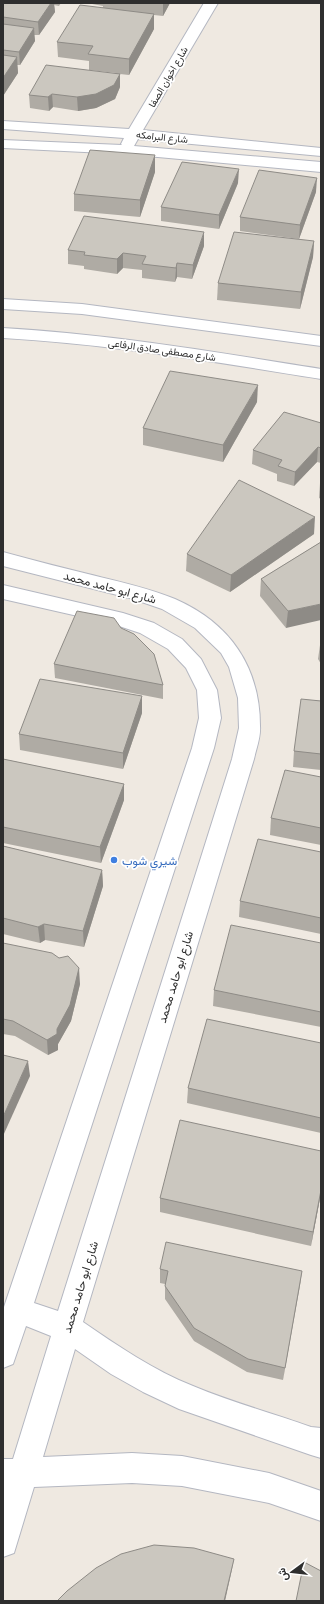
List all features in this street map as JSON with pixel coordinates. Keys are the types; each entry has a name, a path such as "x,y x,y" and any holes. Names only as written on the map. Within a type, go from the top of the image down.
{"street":[{"name":"شارع اخوان الصفا","path":"125,150 211,3"},
{"name":"شارع البرامكه","path":"3,125 135,134 321,152"},
{"name":"شارع البرامكه","path":"3,144 125,150 321,167"},
{"path":"3,304 82,309 321,341"},
{"name":"شارع مصطفى صادق الرفاعى","path":"3,333 92,340 142,346 321,374"},
{"name":"شارع ابو حامد محمد","path":"3,560 138,593 169,604 202,623 228,648 239,667 248,698 250,728 243,759 67,1328 14,1474 3,1542"},
{"path":"3,592 116,618 147,628 175,644 194,664 207,690 210,718 204,748 3,1354"},
{"path":"17,1310 67,1328 121,1364 153,1382 189,1399 311,1441 321,1443"},
{"path":"14,1474 132,1468 182,1471 269,1488 321,1506"}],"building":[{"path":"3,3 51,3 38,22 3,17"},
{"path":"80,5 154,14 129,59 88,54 93,46 57,42"},
{"path":"3,24 34,28 19,52 3,50"},
{"path":"3,55 17,57 3,78"},
{"path":"46,65 120,74 114,85 96,94 77,97 52,94 48,97 29,95"},
{"path":"90,150 155,155 140,200 74,194"},
{"path":"182,162 239,169 219,215 161,207"},
{"path":"259,170 317,178 300,225 240,217"},
{"path":"84,216 204,232 193,265 177,263 176,268 142,264 146,256 123,253 117,259 84,255 85,252 68,250"},
{"path":"234,232 314,241 301,292 218,283"},
{"path":"170,371 258,385 223,445 143,428"},
{"path":"284,412 321,423 321,448 318,447 295,472 278,466 282,460 253,450"},
{"path":"239,480 315,517 231,575 187,554"},
{"path":"321,542 321,604 288,611 261,579"},
{"path":"77,611 114,618 121,628 134,634 154,654 163,685 54,664"},
{"path":"40,679 142,696 123,753 19,734"},
{"path":"301,699 321,701 321,754 294,751"},
{"path":"3,759 124,784 100,847 3,827"},
{"path":"285,770 321,777 321,828 271,818"},
{"path":"258,839 321,852 321,918 240,901"},
{"path":"3,846 102,870 83,931 44,924 38,927 3,918"},
{"path":"231,925 321,943 321,1012 214,990"},
{"path":"3,943 52,953 59,958 68,956 79,968 70,1005 57,1029 57,1034 47,1040 13,1021 3,1019"},
{"path":"207,1019 321,1043 321,1118 188,1088"},
{"path":"3,1055 28,1061 3,1117"},
{"path":"180,1120 321,1151 321,1190 313,1232 160,1198"},
{"path":"166,1242 302,1271 285,1368 248,1359 194,1328 165,1286 168,1271 160,1269"},
{"path":"154,1545 194,1548 234,1559 224,1601 57,1601 96,1568 121,1554"},
{"path":"304,1562 321,1571 321,1601 296,1601"}],"place":[{"name":"شيري شوب","path":"114,860"}]}
